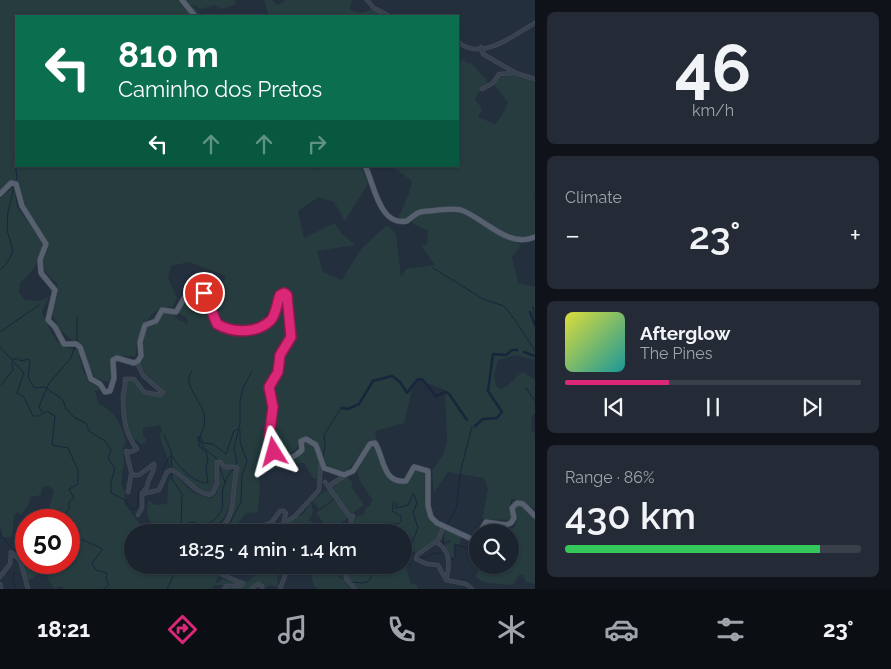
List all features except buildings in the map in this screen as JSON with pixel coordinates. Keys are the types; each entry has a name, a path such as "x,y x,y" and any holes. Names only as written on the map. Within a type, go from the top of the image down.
{"main road":[{"path":"182,0 194,15"},
{"path":"366,167 374,184 377,201 388,215 399,221 407,221 418,211 458,209 498,232 525,240 535,237"},
{"path":"0,194 11,183 16,184 22,206 46,242 46,248 40,260 41,271 55,290 48,318 64,344 76,344 80,347 91,379 99,383 108,392 114,378 113,360 117,358 136,363 140,358 139,345 145,325 156,321 162,310 176,312 192,285 196,284 202,287 217,324 237,331 254,329 270,321 280,295 285,293 291,337 280,355 278,372 270,385 273,407 270,440 276,457 280,459 296,455 301,451 301,441 303,439 313,442 317,447 321,464 328,470 344,475 353,471 370,444 375,443 384,468 402,482 407,480 414,467 428,472 429,513 434,521 444,527 469,536"},
{"path":"508,524 514,519 512,507 516,503 523,504 535,516"},
{"path":"485,524 486,522 499,524"}],"street":[{"path":"367,0 374,8 387,15"},
{"path":"459,43 465,47 481,48 498,45 535,22"},
{"path":"481,48 483,54 516,73 535,79"},
{"path":"482,89 493,84 499,74 516,73"},
{"path":"128,492 132,475 126,451 131,452 137,449 131,442 124,424 126,379 134,379 144,392 160,395 163,393 143,375 136,363"},
{"path":"142,494 159,490 167,472 172,470 196,491 210,495 214,493 216,486 218,462 225,467 232,466 238,470 233,482 234,498 232,509 225,524"},
{"path":"132,475 139,475 154,464 155,467 142,494 142,508 138,515"},
{"path":"285,524 319,490 321,464"},
{"path":"330,486 344,475"},
{"path":"319,477 330,486 351,518 351,524"},
{"path":"265,524 272,522 280,511 284,510 286,512 283,524"},
{"path":"444,527 442,535 436,542 416,558 427,564 438,565 446,580"},
{"path":"436,542 447,552 448,571 446,580"},
{"path":"0,577 10,564 12,552 20,560 28,589"},
{"path":"221,574 243,584 241,586 226,586 224,589"},
{"path":"280,589 286,574"},
{"path":"347,574 346,579 355,589"},
{"path":"446,580 466,584 472,589"},
{"path":"0,584 1,589"},
{"path":"251,589 258,584 262,586 262,589"}],"green space":[{"path":"0,0 235,0 236,4 222,9 215,5 201,9 191,4 201,15 15,15 15,167 309,167 316,169 316,167 361,167 368,184 345,221 334,202 318,197 298,211 304,238 335,223 341,233 355,245 317,251 323,272 342,280 361,249 387,225 396,234 401,277 406,269 435,265 422,247 427,244 428,231 413,224 413,218 421,213 460,212 521,245 512,257 518,283 535,287 535,360 515,355 498,360 494,374 496,386 501,389 523,372 535,379 535,414 532,415 531,430 535,434 535,584 526,582 523,575 519,575 513,585 485,583 476,577 477,574 519,574 519,524 516,524 518,518 511,520 482,519 488,489 484,478 448,472 434,493 432,471 443,455 447,443 445,390 419,380 413,386 404,423 375,431 377,443 371,441 346,472 340,472 331,468 318,447 321,464 319,479 313,478 304,463 290,464 258,474 260,489 258,512 246,513 237,524 225,524 235,498 233,482 237,468 225,467 221,462 216,462 213,493 209,495 195,489 171,468 159,435 162,431 160,425 143,428 143,436 146,439 145,443 140,444 137,439 131,440 124,423 123,393 127,378 134,378 144,391 163,393 136,360 140,358 139,345 145,325 154,322 162,310 169,311 186,324 188,322 186,317 174,312 192,285 196,284 202,287 215,322 219,325 242,331 268,322 279,296 285,293 287,296 291,335 289,343 293,339 289,290 283,289 281,291 268,313 258,322 240,327 225,325 211,304 226,276 189,262 171,266 168,278 177,298 173,307 160,307 145,323 138,340 136,356 113,356 111,378 108,382 95,378 82,349 61,331 51,312 58,293 57,283 48,275 42,264 48,247 46,240 27,209 19,184 13,183 0,192","holes":["271,382 275,406 272,434 274,445 284,455 295,450 300,438 305,436 316,443 318,447 313,442 303,439 301,451 296,456 286,459 276,457 271,435 273,413"]},
{"path":"264,0 272,0 278,5 286,0 352,0 350,9 353,11 362,12 373,9 384,15 269,15"},
{"path":"462,58 467,63 471,63 486,79 488,84 482,87 475,99 482,109 478,117 495,124 502,116 508,102 494,82 499,77 516,75 535,81 535,236 523,239 507,234 463,209 419,209 404,221 398,218 409,194 412,181 390,167 459,167 459,62 461,62"},
{"path":"14,187 17,207 42,241 39,259 33,269 20,283 19,293 25,300 40,301 49,297 42,311 50,330 59,344 66,348 78,350 83,372 92,384 98,385 100,389 95,391 98,403 113,414 122,429 126,442 123,447 124,462 121,484 125,492 124,502 140,524 124,524 124,574 219,574 215,584 223,579 242,585 214,585 212,589 63,589 62,586 54,589 46,574 80,574 80,509 43,509 49,508 54,490 49,486 42,487 41,495 30,497 25,509 15,509 12,537 3,537 0,525 0,198"},
{"path":"372,445 377,449 385,470 396,479 407,482 410,480 414,469 427,473 426,498 429,513 439,523 462,535 459,545 454,545 454,557 452,558 444,545 451,542 451,540 444,541 441,537 423,551 412,553 412,524 352,524 357,516 364,515 365,509 370,506 372,500 359,479 357,470"},
{"path":"220,466 235,471 230,503 221,521 217,524 148,524 151,522 147,516 148,500 156,505 167,504 168,483 173,473 192,492 210,499 216,495"},
{"path":"347,476 353,484 351,486 364,505 350,515 331,487"},
{"path":"328,489 335,498 319,509 312,500"},
{"path":"336,499 349,517 340,524 325,524 316,513"},
{"path":"310,500 313,512 309,520 316,524 285,523"},
{"path":"24,574 39,574 26,582"},
{"path":"226,574 248,582 257,574 278,574 279,588 270,585 262,589 262,582 248,589 227,589 244,587 246,584 226,577"},
{"path":"311,574 408,574 410,583 417,585 418,589 355,589 345,580 345,583 351,589 318,589 314,586"}],"waterway":[{"path":"14,156 15,163"},
{"path":"16,167 16,181"},
{"path":"0,270 7,263 13,251 7,230 8,212 14,187"},
{"path":"433,268 483,299 504,306 535,351"},
{"path":"0,332 39,305"},
{"path":"533,307 534,315"},
{"path":"530,312 535,325"},
{"path":"77,317 77,341"},
{"path":"42,412 39,407 49,383 71,358 75,346"},
{"path":"0,347 24,373 17,393 24,397 33,416 39,416 47,411 55,416 52,445 68,448 78,470 78,484 69,489 74,498 69,502 69,509"},
{"path":"475,426 483,419 497,418 502,412 488,391 493,354 506,355 512,350 517,350"},
{"path":"524,352 535,356"},
{"path":"13,360 17,358 21,361 29,359 28,377 34,388 45,387 63,400 66,409 75,418 86,423 89,431 105,441 111,450 108,458 115,469 111,482 111,493 125,500 131,509 137,508 138,503"},
{"path":"1,385 13,370 12,363"},
{"path":"192,371 189,376 190,387 202,410 204,419 199,439 203,447 216,458 225,482"},
{"path":"208,524 222,510 225,482 237,462 234,449 240,423 240,402 243,388 252,371"},
{"path":"342,408 348,409 359,404 373,381 392,376 400,382 407,393 417,380 422,379 436,396 446,392 467,420"},
{"path":"526,388 535,401"},
{"path":"325,445 324,435 341,408"},
{"path":"447,525 456,509 461,469 472,427"},
{"path":"200,437 203,443 213,444 226,454 234,431 238,429"},
{"path":"229,524 241,502 242,475 247,461 240,442 240,430"},
{"path":"164,435 171,451 172,479 182,494 181,524"},
{"path":"172,456 192,478 208,483 206,466 208,459 206,452 199,446 198,437"},
{"path":"323,458 325,446"},
{"path":"162,470 170,456"},
{"path":"138,502 138,492 142,488"},
{"path":"397,503 396,508 408,505 413,494"},
{"path":"414,495 417,503 413,512 418,528 410,547 414,555"},
{"path":"510,510 512,500 517,501"},
{"path":"297,516 303,513 311,501"},
{"path":"394,502 392,511 401,516 401,521 398,524"},
{"path":"529,507 535,510"},
{"path":"186,524 192,522 198,524"},
{"path":"384,524 398,524"},
{"path":"444,531 443,544 447,551"},
{"path":"0,534 12,549"},
{"path":"80,539 103,549 92,563 96,570 107,573 106,579 109,585 104,589"},
{"path":"449,556 453,560 455,557 455,544 469,549"},
{"path":"418,558 437,553 445,554"},
{"path":"14,572 15,589"},
{"path":"167,589 174,574"},
{"path":"339,574 346,581"},
{"path":"351,582 363,583 369,581 372,574"}],"route":[{"path":"204,293 215,322 220,326 237,331 254,329 271,320 280,295 285,293 287,295 291,337 281,352 278,361 278,374 269,387 273,407 269,437 274,452"}]}
